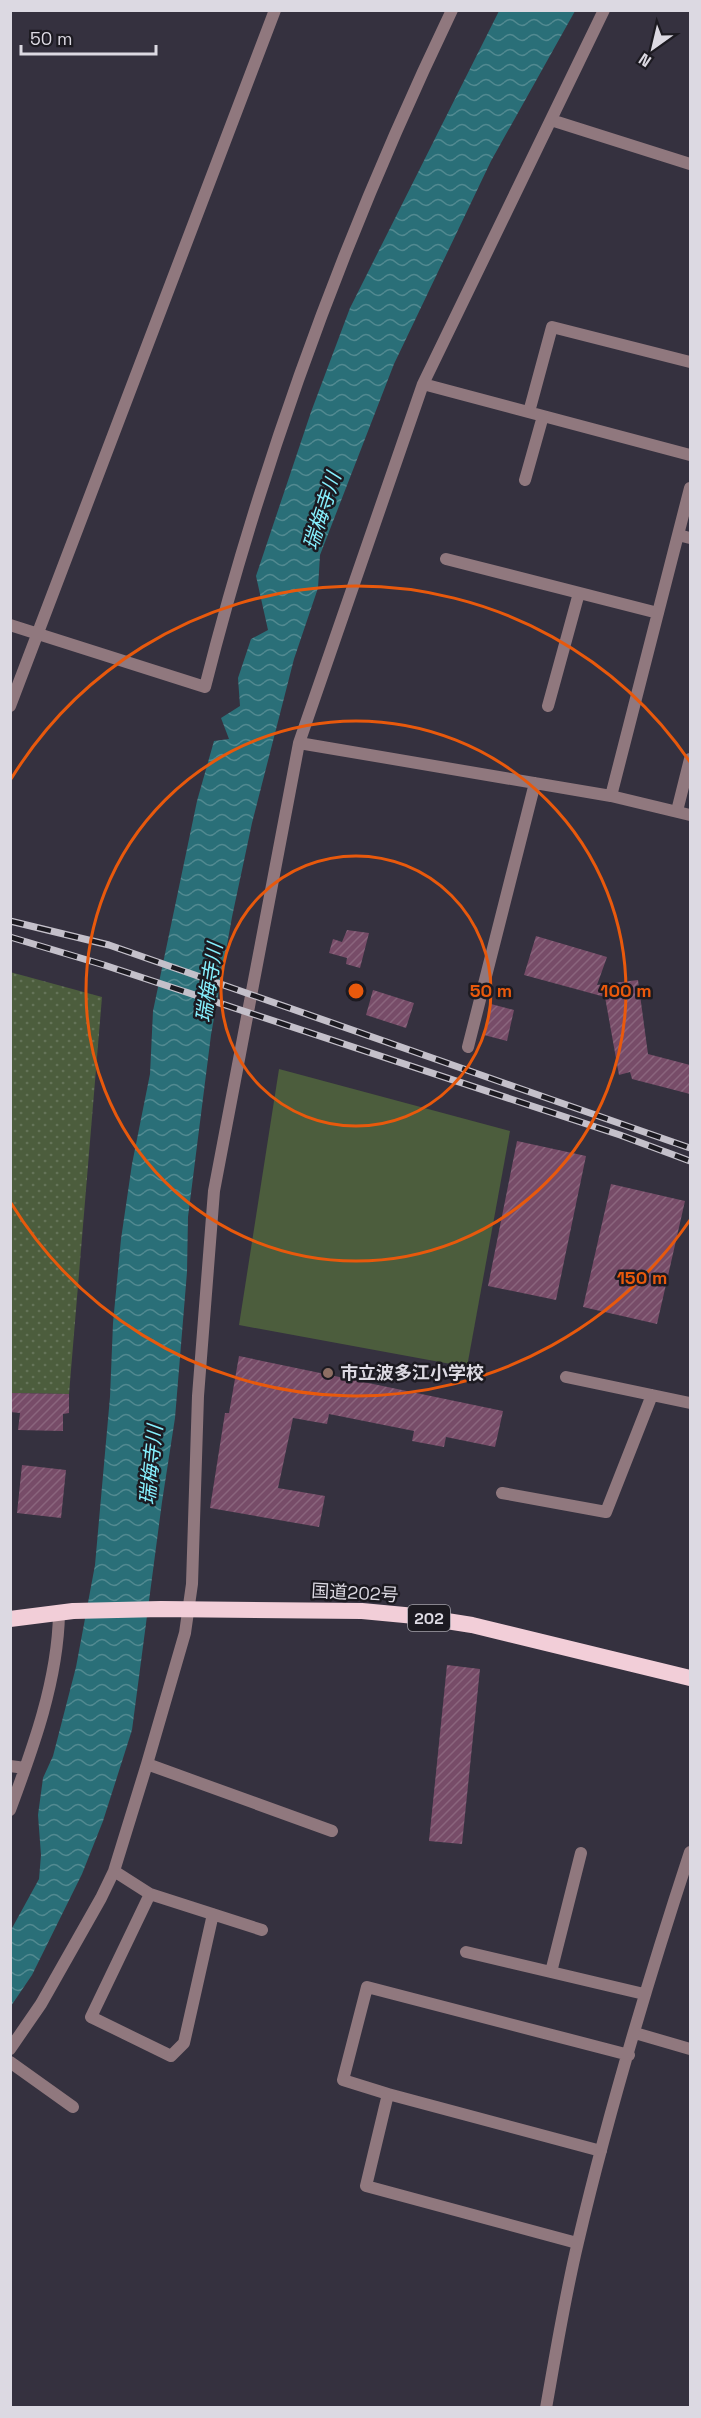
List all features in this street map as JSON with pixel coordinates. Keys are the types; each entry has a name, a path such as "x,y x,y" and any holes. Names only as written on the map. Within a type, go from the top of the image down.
{"highway":[{"name":"国道202号","path":"10,1619 66,1612 161,1609 362,1611 471,1625 690,1678"}],"street":[{"path":"10,706 275,10"},
{"path":"10,625 39,632 205,687 230,588 278,436 338,272 418,81 452,10"},
{"path":"10,2049 41,2004 114,1871 185,1633 192,1584 198,1396 214,1191 299,743 423,384 604,10"},
{"path":"551,120 690,164"},
{"path":"529,412 552,327 690,362"},
{"path":"423,384 690,455"},
{"path":"525,480 543,416"},
{"path":"611,796 658,613 684,536 690,488"},
{"path":"446,559 658,613"},
{"path":"548,706 579,593"},
{"path":"299,743 611,796 690,814"},
{"path":"677,811 690,759"},
{"path":"468,1047 535,783"},
{"path":"566,1377 690,1403"},
{"path":"502,1493 606,1512 652,1395"},
{"path":"10,1810 42,1719 59,1634 66,1612"},
{"path":"147,1764 332,1831"},
{"path":"10,1766 25,1768"},
{"path":"546,2408 578,2243 601,2151 635,2034 644,1994 690,1852"},
{"path":"551,1972 580,1853"},
{"path":"114,1871 150,1893 262,1930"},
{"path":"150,1893 91,2018 171,2056 184,2043 213,1914"},
{"path":"466,1952 644,1994"},
{"path":"601,2151 343,2080 367,1987 629,2055"},
{"path":"635,2034 690,2049"},
{"path":"10,2062 73,2107"},
{"path":"388,2094 366,2186 578,2243"}],"green space":[{"path":"10,972 102,997 69,1394 11,1393"},
{"path":"279,1069 510,1131 467,1367 239,1325"}],"water":[{"name":"瑞梅寺川","path":"499,11 575,11 491,161 394,364 320,555 318,588 294,659 252,823 211,1035 188,1217 187,1272 175,1418 132,1730 103,1821 82,1874 32,1975 11,2006 11,1930 39,1879 41,1855 38,1815 43,1778 53,1756 76,1667 95,1565 121,1239 132,1164 150,1074 153,1011 197,801 214,741 229,739 221,718 240,706 238,678 251,639 268,630 256,576 311,412 350,308"}],"building":[{"path":"347,930 369,933 360,968 346,964 347,958 329,953 333,939 342,942"},
{"path":"536,936 607,957 597,985 638,980 648,1054 690,1065 690,1094 632,1079 630,1072 619,1075 605,997 524,975"},
{"path":"373,990 414,1003 406,1028 366,1015"},
{"path":"491,1004 514,1010 507,1041 484,1035"},
{"path":"517,1141 586,1156 556,1300 488,1286"},
{"path":"611,1184 685,1201 657,1324 583,1307"},
{"path":"239,1356 503,1411 495,1447 446,1437 444,1447 412,1441 414,1431 329,1414 327,1424 293,1418 278,1488 325,1496 319,1527 210,1508 225,1413 229,1413"},
{"path":"10,1393 69,1394 69,1413 63,1414 63,1431 18,1430 20,1413 10,1412"},
{"path":"22,1465 66,1470 61,1518 17,1513"},
{"path":"447,1665 480,1669 462,1844 429,1841"}],"railway":[{"path":"10,921 109,945 690,1148"},
{"path":"10,937 104,965 620,1135 690,1161"}],"place":[{"name":"市立波多江小学校","path":"328,1373"}]}
